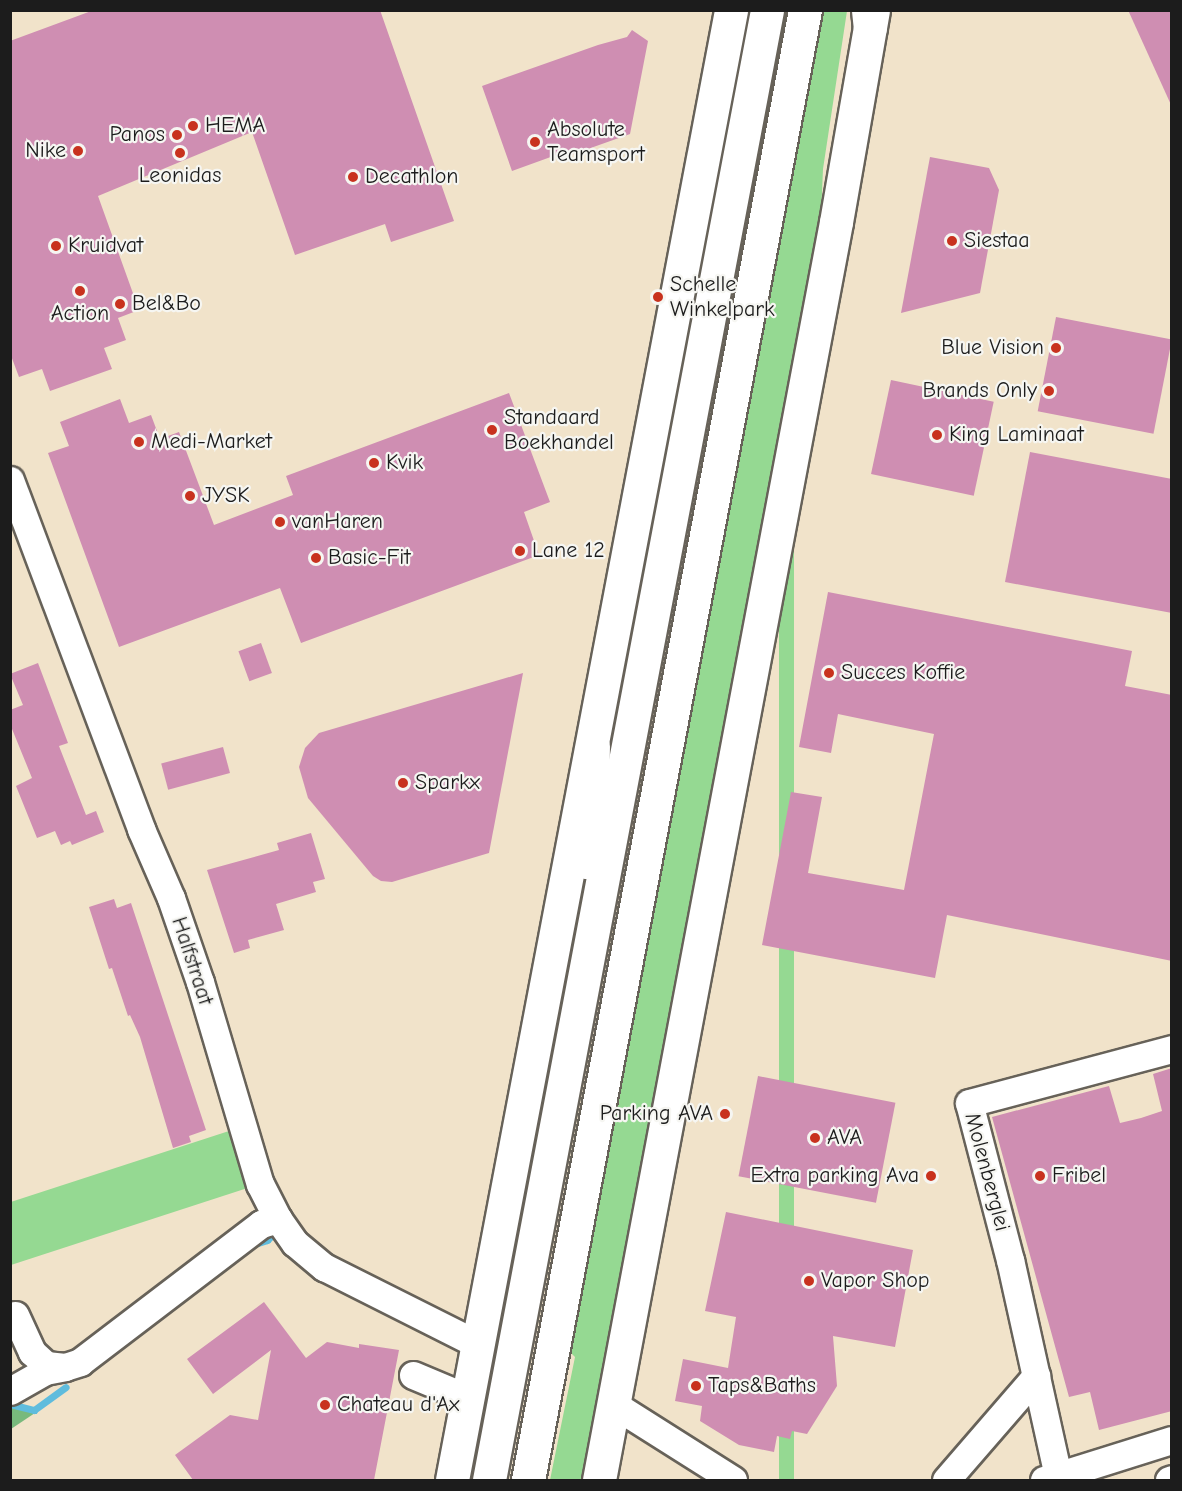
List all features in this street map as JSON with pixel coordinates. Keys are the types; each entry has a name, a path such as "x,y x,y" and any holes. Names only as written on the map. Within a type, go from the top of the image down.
{"main road":[{"path":"452,1480 731,10"},
{"path":"489,1480 767,10"},
{"path":"528,1480 805,10"},
{"path":"599,1480 834,234 870,16"},
{"path":"589,951 583,888 592,801 592,746"}],"street":[{"name":"Halfstraat","path":"10,480 141,830 171,898 200,982 260,1184 279,1219 295,1242 324,1267 479,1345"},
{"name":"Molenberglei","path":"1170,1446 1051,1478 1036,1376 1011,1260 969,1102 1172,1049"},
{"path":"10,1391 45,1371 80,1362 261,1224 279,1219"},
{"path":"15,1315 32,1352 46,1365 65,1367"},
{"path":"413,1375 468,1398"},
{"path":"946,1480 1036,1376"},
{"path":"613,1404 733,1480"}],"green space":[{"path":"748,11 755,11 615,752 606,750"},
{"path":"779,11 794,11 794,1480 779,1480"},
{"path":"823,11 847,11 823,169 819,263 586,1480 550,1480 575,1357 567,1349"},
{"path":"229,1131 248,1188 10,1265 10,1202"},
{"path":"11,1407 35,1413 11,1429"}],"building":[{"path":"94,10 380,10 454,221 391,242 385,224 295,255 252,132 98,196 139,310 118,318 126,340 104,348 112,369 50,391 42,369 19,377 10,353 10,41"},
{"path":"1128,10 1172,10 1172,107"},
{"path":"632,30 648,41 630,134 571,155 570,150 512,171 482,86 627,37"},
{"name":"Siestaa","path":"930,157 989,168 999,190 980,293 901,313"},
{"path":"1056,317 1172,340 1154,434 1038,411"},
{"path":"891,380 994,402 974,496 871,474"},
{"path":"509,393 550,502 524,512 539,555 301,643 280,588 119,647 48,453 69,446 60,422 120,399 129,423 151,415 160,439 179,432 214,525 293,495 286,476"},
{"path":"1030,452 1172,479 1172,613 1005,582"},
{"path":"828,592 1132,651 1125,686 1172,695 1172,961 947,915 935,978 762,945 791,792 822,797 808,873 904,890 934,734 838,714 831,753 799,747"},
{"path":"261,643 272,673 249,681 238,651"},
{"path":"38,663 68,743 59,746 86,815 96,811 104,832 72,845 70,841 61,845 55,831 37,838 16,786 32,778 10,724 10,710 23,705 10,674"},
{"name":"Sparkx","path":"523,673 489,853 392,882 381,881 373,876 308,798 299,767 305,748 319,733"},
{"path":"223,747 230,773 168,790 161,764"},
{"path":"311,833 325,879 313,882 316,892 276,904 284,930 248,940 250,948 234,953 207,870 279,850 277,843"},
{"path":"114,899 117,908 131,903 206,1130 189,1136 191,1142 173,1148 140,1037 130,1015 128,1016 112,968 109,969 89,907"},
{"path":"1172,1068 1172,1411 1099,1430 1090,1392 1069,1397 992,1117 1109,1086 1120,1123 1141,1118 1162,1111 1153,1074"},
{"path":"758,1076 895,1103 876,1203 739,1176"},
{"path":"726,1212 913,1250 895,1347 833,1336 837,1386 807,1434 792,1431 790,1439 777,1436 774,1452 739,1445 700,1421 702,1406 675,1401 683,1359 728,1368 736,1317 705,1311"},
{"path":"264,1302 306,1358 327,1342 359,1348 359,1344 399,1350 374,1480 193,1480 175,1455 230,1415 258,1420 271,1350 213,1394 187,1359"}],"waterway":[{"path":"255,1244 267,1240 276,1232"},
{"path":"10,1404 34,1410 66,1387"}],"place":[{"name":"HEMA","path":"193,126"},
{"name":"Panos","path":"177,135"},
{"name":"Absolute Teamsport","path":"535,142"},
{"name":"Nike","path":"78,151"},
{"name":"Leonidas","path":"180,153"},
{"name":"Decathlon","path":"353,177"},
{"name":"Siestaa","path":"952,241"},
{"name":"Kruidvat","path":"56,246"},
{"name":"Action","path":"80,291"},
{"name":"Schelle Winkelpark","path":"658,297"},
{"name":"Bel&Bo","path":"120,304"},
{"name":"Blue Vision","path":"1056,348"},
{"name":"Brands Only","path":"1049,391"},
{"name":"Standaard Boekhandel","path":"492,430"},
{"name":"King Laminaat","path":"937,435"},
{"name":"Medi-Market","path":"139,442"},
{"name":"Kvik","path":"374,463"},
{"name":"JYSK","path":"190,496"},
{"name":"vanHaren","path":"280,522"},
{"name":"Lane 12","path":"520,551"},
{"name":"Basic-Fit","path":"316,558"},
{"name":"Succes Koffie","path":"829,673"},
{"name":"Sparkx","path":"403,783"},
{"name":"Parking AVA","path":"725,1114"},
{"name":"AVA","path":"815,1138"},
{"name":"Extra parking Ava","path":"931,1176"},
{"name":"Fribel","path":"1040,1176"},
{"name":"Vapor Shop","path":"809,1281"},
{"name":"Taps&Baths","path":"696,1386"},
{"name":"Chateau d'Ax","path":"325,1405"}]}
